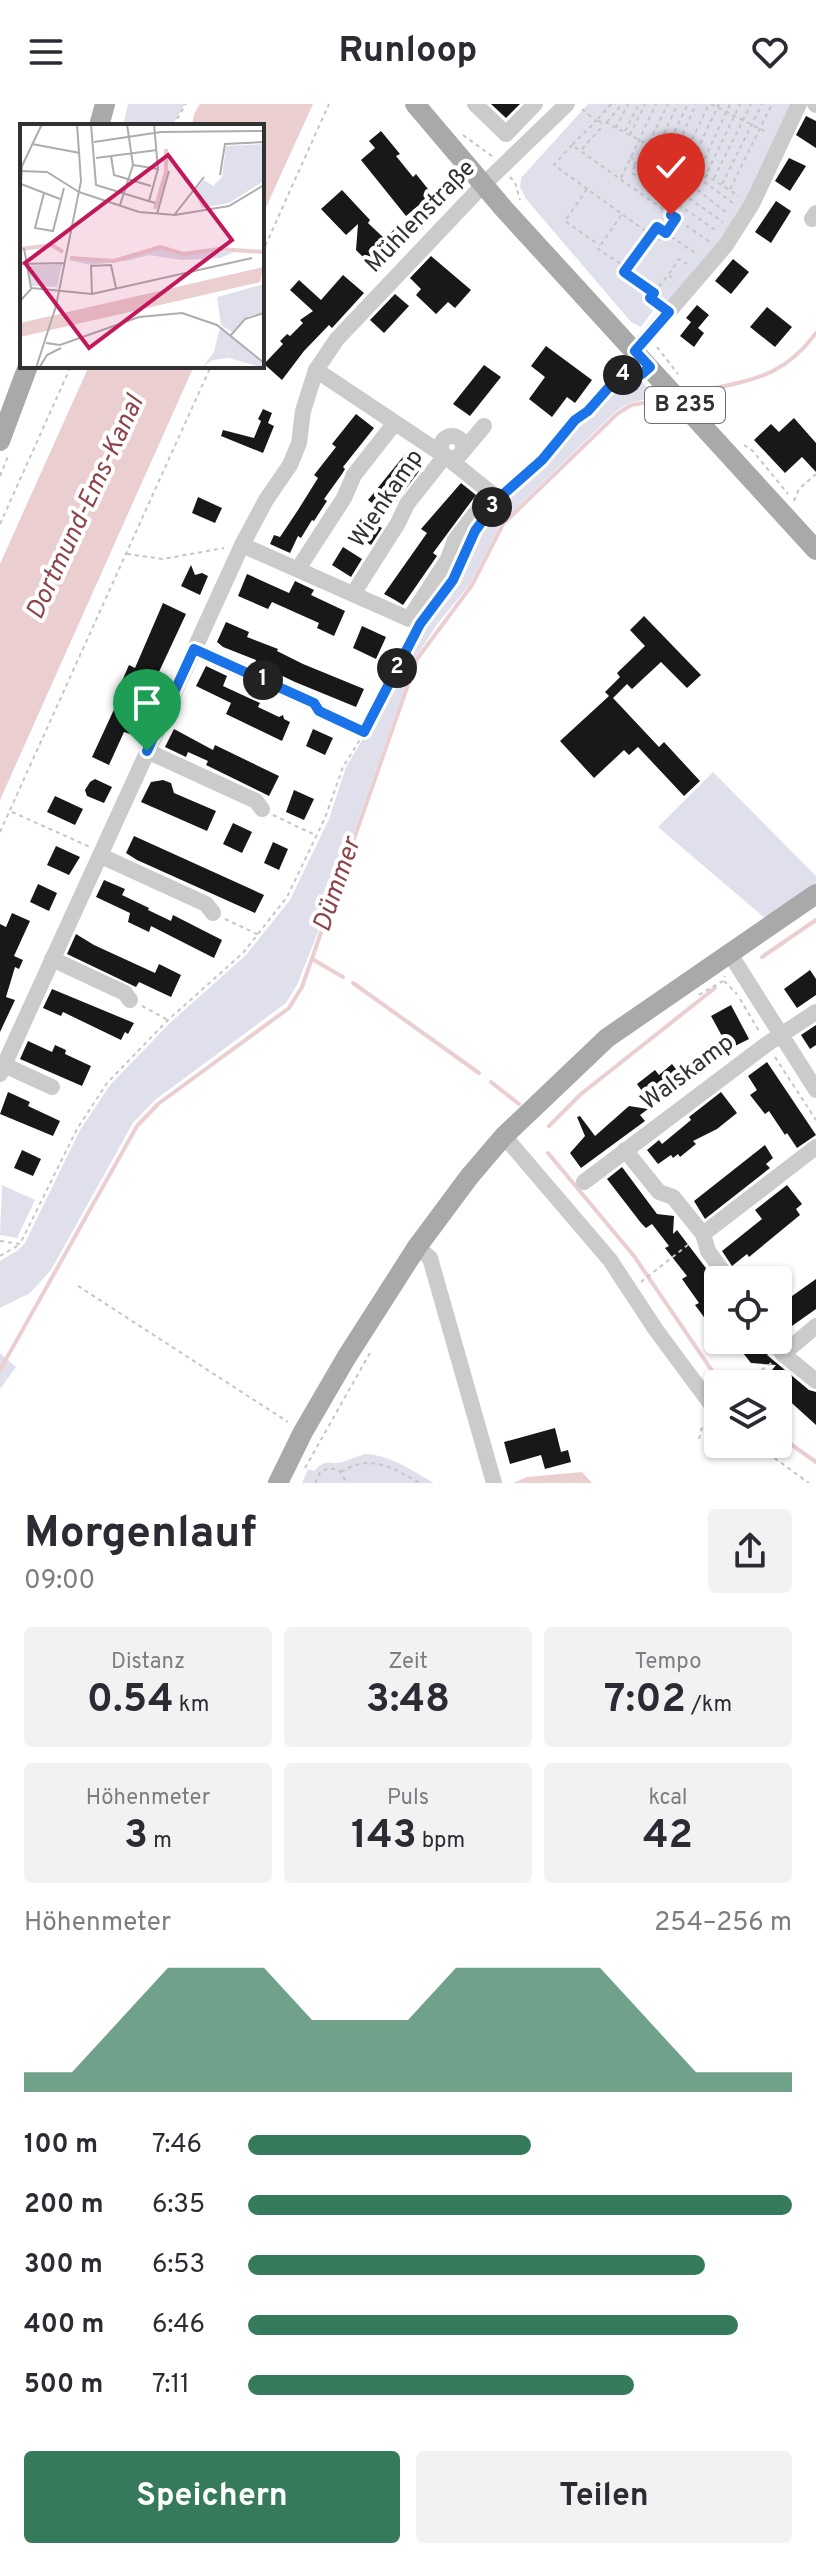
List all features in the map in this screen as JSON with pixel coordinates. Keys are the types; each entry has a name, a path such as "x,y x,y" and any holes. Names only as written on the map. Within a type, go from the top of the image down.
{"main road":[{"path":"100,124 105,104"},
{"name":"B 235","path":"415,104 483,185 635,351 657,360 816,550"},
{"path":"0,441 27,368"},
{"path":"278,1483 303,1432 417,1247 504,1136 607,1038 816,894"}],"street":[{"path":"475,104 506,134 536,104 553,119"},
{"name":"Mühlenstraße","path":"242,545 266,500 290,465 299,443 303,411 316,370 337,339 483,185 567,104"},
{"path":"635,351 726,245 752,204 799,104"},
{"path":"316,370 445,456"},
{"name":"Wienkamp","path":"298,569 344,498 354,475 394,424"},
{"name":"Wienkamp","path":"445,456 457,457 484,426"},
{"name":"Wienkamp","path":"242,545 409,619 448,559 455,540 491,493 445,456"},
{"name":"Wienkamp","path":"353,594 407,504 445,456"},
{"path":"52,1087 2,1069 242,545"},
{"path":"194,649 314,703 319,711"},
{"path":"147,751 256,801 262,809"},
{"path":"101,854 206,904 213,913"},
{"path":"730,954 816,1090"},
{"path":"52,959 125,993 130,1000"},
{"name":"Walskamp","path":"584,1182 767,1044 816,1012"},
{"path":"504,1136 610,1260 704,1395"},
{"path":"703,1234 816,1147"},
{"path":"625,1150 659,1192 673,1197 703,1234 708,1251 719,1266"},
{"path":"417,1247 430,1258 494,1483"},
{"path":"792,1346 816,1326"},
{"path":"783,1354 816,1381"}],"path":[{"path":"174,124 186,104"},
{"path":"264,249 329,104"},
{"path":"576,104 601,128 581,151"},
{"path":"611,104 598,122 554,165 660,241 676,218"},
{"path":"607,123 622,104"},
{"path":"616,128 628,104"},
{"path":"625,132 639,104"},
{"path":"630,135 645,104"},
{"path":"620,179 656,104"},
{"path":"648,144 668,104"},
{"path":"656,149 678,104"},
{"path":"664,153 693,104"},
{"path":"673,157 693,104"},
{"path":"681,162 710,104 769,134"},
{"path":"671,215 699,171 730,104"},
{"path":"740,104 703,181 734,204 744,185"},
{"path":"714,179 751,104"},
{"path":"722,185 762,104"},
{"path":"729,191 772,104"},
{"path":"690,166 719,106"},
{"path":"598,122 607,123 714,179 738,198"},
{"path":"459,133 489,152 502,168"},
{"path":"572,145 711,243 706,250"},
{"path":"672,170 643,151 632,173 718,232 728,214 691,185"},
{"path":"630,157 723,222"},
{"path":"639,157 669,176"},
{"path":"651,172 658,161"},
{"path":"634,167 681,200"},
{"path":"587,189 565,221 600,245"},
{"path":"622,214 598,249 627,268"},
{"path":"654,293 624,272 657,227 702,257"},
{"path":"669,312 650,298 679,259 692,268"},
{"path":"668,275 678,282"},
{"path":"506,491 542,460 575,420 588,411 618,377 642,374 657,360"},
{"path":"0,524 70,368"},
{"path":"0,832 210,368"},
{"path":"794,502 799,489 816,474"},
{"path":"126,554 163,559 242,545"},
{"path":"0,1256 20,1244 77,1129 107,1083 168,1020 243,953 287,897 317,836 343,767 420,624"},
{"path":"319,711 364,732"},
{"path":"262,809 317,836"},
{"path":"9,811 101,854"},
{"path":"213,913 259,935"},
{"path":"130,1000 168,1020"},
{"path":"639,1283 703,1234"},
{"path":"0,1241 20,1244"},
{"path":"78,1286 303,1432"},
{"path":"761,1370 783,1354"},
{"path":"699,1439 704,1425"},
{"path":"774,1458 809,1483"},
{"path":"341,1472 355,1464 374,1461 420,1483"},
{"path":"315,1483 324,1469 334,1468 341,1472 347,1483"}],"shaded area":[{"path":"128,104 185,104 173,124 123,124"},
{"path":"588,104 792,104 750,196 718,246 661,312 655,308 641,327 631,322 526,199 520,187 521,178"},
{"path":"618,380 640,380 657,397 629,403 615,412 501,523 470,584 435,627 415,659 324,917 297,985 286,1003 155,1100 133,1123 51,1270 30,1293 0,1308 0,1261 25,1243 80,1130 110,1085 171,1022 246,955 290,900 329,819 346,767 422,625 455,582 477,531 501,499 544,460"},
{"path":"713,772 816,876 816,884 765,918 658,827"},
{"path":"2,1185 35,1200 17,1238 0,1235"},
{"path":"0,1353 16,1367 0,1389"},
{"path":"365,1454 392,1460 434,1483 302,1483 308,1469 314,1471 326,1463 340,1463"}],"water":[{"path":"200,104 313,104 264,212 264,124 192,124"},
{"name":"Dortmund-Ems-Kanal","path":"88,368 193,368 0,800 0,564"},
{"path":"582,1472 592,1483 513,1483 527,1477"}],"building":[{"path":"491,104 520,104 506,118"},
{"path":"806,116 816,121 816,148 796,135"},
{"path":"381,131 400,154 396,156 413,177 416,174 432,194 406,216 361,160 375,148 369,141"},
{"path":"789,158 806,166 790,191 775,181"},
{"path":"342,190 385,239 398,225 410,236 377,271 356,250 358,224 346,235 321,209"},
{"path":"776,201 791,211 771,243 755,232"},
{"path":"431,256 471,290 455,308 448,302 436,314 416,295 421,289 410,278"},
{"path":"733,259 749,272 731,294 715,281"},
{"path":"343,275 364,293 332,328 329,325 304,351 282,380 264,364 283,344 280,341 287,334 290,336 303,323 300,320 313,311 290,290 299,280 321,300"},
{"path":"395,294 409,306 384,333 370,320"},
{"path":"697,305 709,315 698,328 704,333 694,347 680,336 691,322 686,318"},
{"path":"767,307 792,327 775,347 750,327"},
{"path":"546,346 592,380 575,403 567,397 552,417 529,399 545,377 531,366"},
{"path":"484,365 501,377 470,416 453,404"},
{"path":"263,409 272,413 268,423 274,426 263,453 221,436 223,430 254,438"},
{"path":"356,414 374,428 343,467 345,469 324,499 327,501 314,521 301,538 298,536 290,553 270,544 274,535 280,537 298,510 318,478 314,475 336,447 332,444"},
{"path":"794,418 816,443 816,472 802,457 785,473 754,440 771,424 779,432"},
{"path":"406,453 423,466 387,514 368,500"},
{"path":"461,483 476,495 433,553 437,556 403,605 384,594 427,533 421,529"},
{"path":"198,497 222,508 215,523 192,513"},
{"path":"362,517 382,528 371,545 352,532"},
{"path":"343,547 362,559 351,577 332,565"},
{"path":"191,565 195,575 202,573 208,576 200,595 181,586"},
{"path":"247,574 289,593 295,581 314,590 311,595 345,611 334,636 317,628 319,623 272,602 268,609 238,596"},
{"path":"163,603 186,614 130,734 124,732 109,765 92,757 123,690 119,688 129,665 135,668"},
{"path":"644,616 701,675 687,688 661,662 632,689 627,684 613,698 659,747 664,742 700,781 684,796 638,747 629,755 624,750 594,778 560,741 609,696 605,692 620,677 617,673 645,646 630,630"},
{"path":"226,622 249,632 247,637 364,689 356,707 223,647 217,642"},
{"path":"362,626 386,637 376,659 353,648"},
{"path":"206,666 227,676 223,686 260,703 258,707 279,717 283,715 290,722 282,741 226,714 231,703 196,686"},
{"path":"174,729 213,750 215,745 279,776 269,796 206,765 208,761 188,752 186,757 165,747"},
{"path":"313,729 333,738 325,755 306,746"},
{"path":"95,779 112,787 104,803 87,796 85,790"},
{"path":"163,780 171,783 174,793 216,811 207,831 141,802 151,782"},
{"path":"294,790 314,799 304,820 286,812"},
{"path":"55,796 83,809 75,825 47,812"},
{"path":"233,823 252,832 242,853 223,844"},
{"path":"134,836 264,895 255,913 126,853"},
{"path":"273,842 288,849 279,870 264,863"},
{"path":"56,846 80,857 69,875 47,865"},
{"path":"104,880 125,889 122,895 148,910 171,921 173,915 222,940 214,958 151,926 149,932 128,922 130,913 96,897"},
{"path":"38,884 57,893 49,911 30,902"},
{"path":"12,913 30,921 14,956 23,960 19,969 15,967 6,997 15,1000 0,1032 0,924 6,927"},
{"path":"76,934 155,973 159,964 181,975 171,997 139,982 136,987 67,954"},
{"path":"810,970 816,979 816,995 797,1008 784,989"},
{"path":"52,989 134,1023 121,1040 63,1012 61,1016 43,1008"},
{"path":"731,1005 749,1039 729,1049 711,1016"},
{"path":"816,1025 816,1045 810,1049 801,1035"},
{"path":"28,1041 52,1052 55,1045 66,1050 65,1054 91,1066 82,1086 20,1059"},
{"path":"767,1062 816,1135 797,1148 769,1111 765,1114 750,1095 757,1090 748,1076"},
{"path":"672,1064 682,1077 648,1105 639,1094 642,1091 637,1084 655,1070 659,1075"},
{"path":"8,1092 30,1102 28,1106 60,1121 53,1136 0,1114"},
{"path":"721,1092 737,1113 717,1129 693,1141 696,1144 680,1157 678,1154 673,1158 671,1155 658,1164 647,1150 659,1140 662,1144 691,1120 689,1117"},
{"path":"629,1106 648,1109 640,1115 645,1121 581,1168 570,1153 585,1136 577,1117 580,1116 595,1136"},
{"path":"765,1145 773,1158 766,1164 770,1168 705,1219 694,1201"},
{"path":"22,1150 41,1159 33,1176 14,1168"},
{"path":"622,1167 657,1214 674,1216 673,1234 677,1230 704,1266 704,1317 695,1305 699,1303 682,1279 687,1276 665,1248 669,1246 652,1224 646,1228 641,1223 607,1179"},
{"path":"787,1185 802,1204 796,1209 800,1215 749,1257 747,1254 732,1266 722,1251 762,1219 755,1210"},
{"path":"816,1279 816,1309 792,1326 792,1296"},
{"path":"744,1354 768,1354 785,1370 772,1370 776,1365 751,1363"},
{"path":"792,1376 816,1392 816,1425 792,1403"},
{"path":"555,1428 561,1452 568,1450 571,1462 545,1469 541,1455 510,1464 504,1442"}],"waterway":[{"name":"Dümmer","path":"699,392 750,380 778,368 791,360 816,333"},
{"name":"Dümmer","path":"0,1370 137,1126 158,1104 289,1008 302,987 417,659 472,585 503,524 617,414 631,405 661,400"},
{"path":"762,957 816,920"},
{"path":"312,959 343,977"},
{"path":"353,983 479,1073"},
{"path":"549,1126 581,1094 715,988"},
{"path":"491,1082 519,1104"},
{"path":"548,1153 634,1256 711,1370"},
{"path":"792,1445 816,1462"}],"route":[{"path":"147,751 194,649 314,703 319,711 364,732 420,624 453,580 475,531 499,498 542,460 575,420 588,411 618,377 639,375 650,367 635,351 669,312 650,298 654,293 624,272 657,227 666,233 676,218 671,215"}]}
